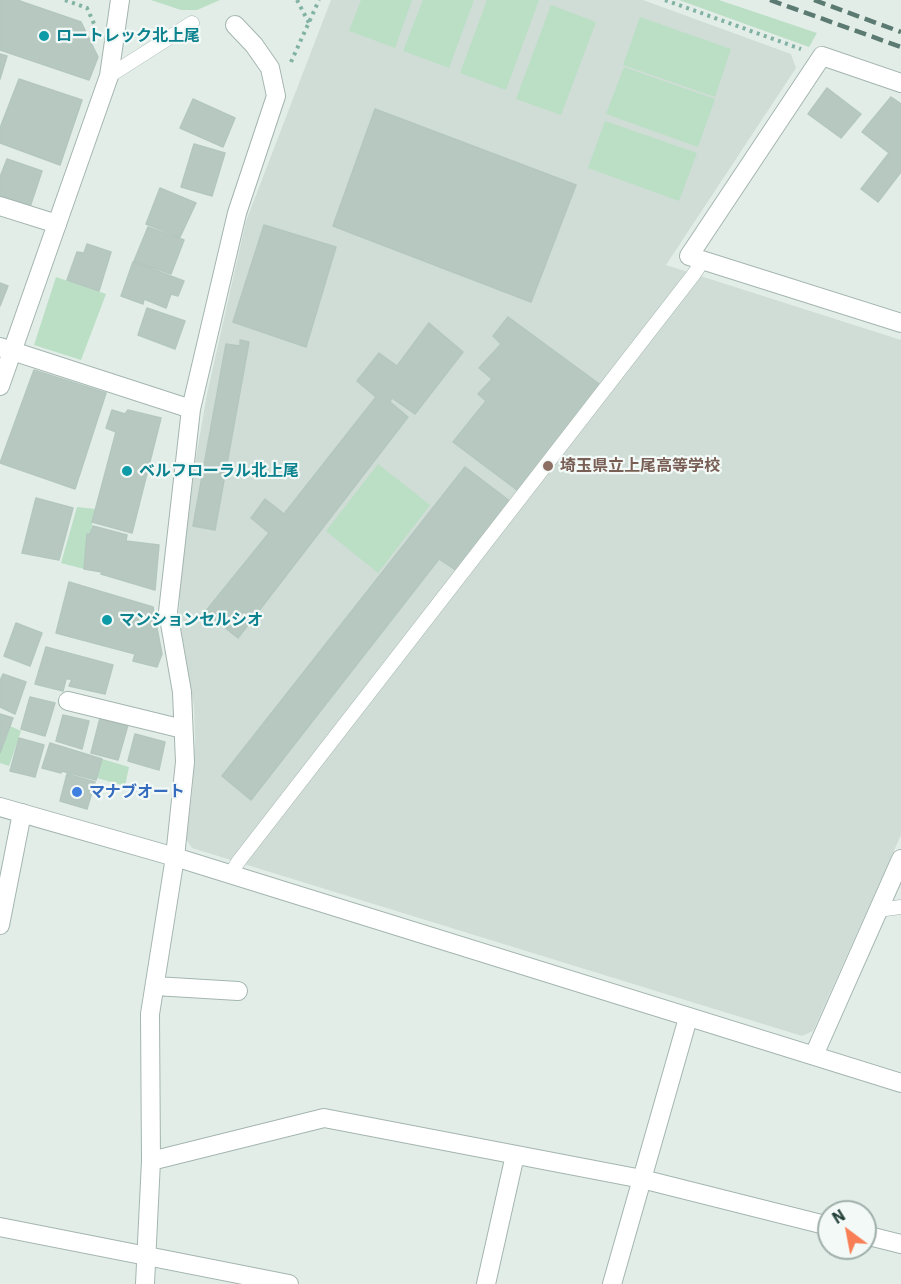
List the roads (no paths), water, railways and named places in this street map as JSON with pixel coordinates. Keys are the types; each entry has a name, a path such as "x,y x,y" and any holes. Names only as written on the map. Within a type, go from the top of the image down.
{"street":[{"path":"0,386 6,349 57,224 109,76 120,0"},
{"path":"145,1284 151,1161 150,1014 175,856 185,762 182,692 168,612 191,409 237,213 276,96 270,68 254,45 235,25"},
{"path":"901,83 822,56 689,256 901,324"},
{"path":"0,206 57,224"},
{"path":"6,349 191,409"},
{"path":"68,701 183,729"},
{"path":"0,807 175,856 901,1083"},
{"path":"0,925 22,813"},
{"path":"814,1055 901,859"},
{"path":"154,986 238,991"},
{"path":"612,1284 688,1018"},
{"path":"151,1161 324,1118 642,1179 817,1223"},
{"path":"486,1284 514,1155"},
{"path":"0,1227 289,1284"},
{"path":"877,1238 901,1244"}],"lane":[{"path":"109,76 192,23"},
{"path":"231,874 703,260"},
{"path":"878,910 901,907"}],"railway":[{"path":"770,0 901,47"},
{"path":"814,0 901,32"}],"place":[{"name":"ロートレック北上尾","path":"44,36"},
{"name":"埼玉県立上尾高等学校","path":"548,466"},
{"name":"ベルフローラル北上尾","path":"127,471"},
{"name":"マンションセルシオ","path":"107,620"},
{"name":"マナブオート","path":"77,792"}]}
